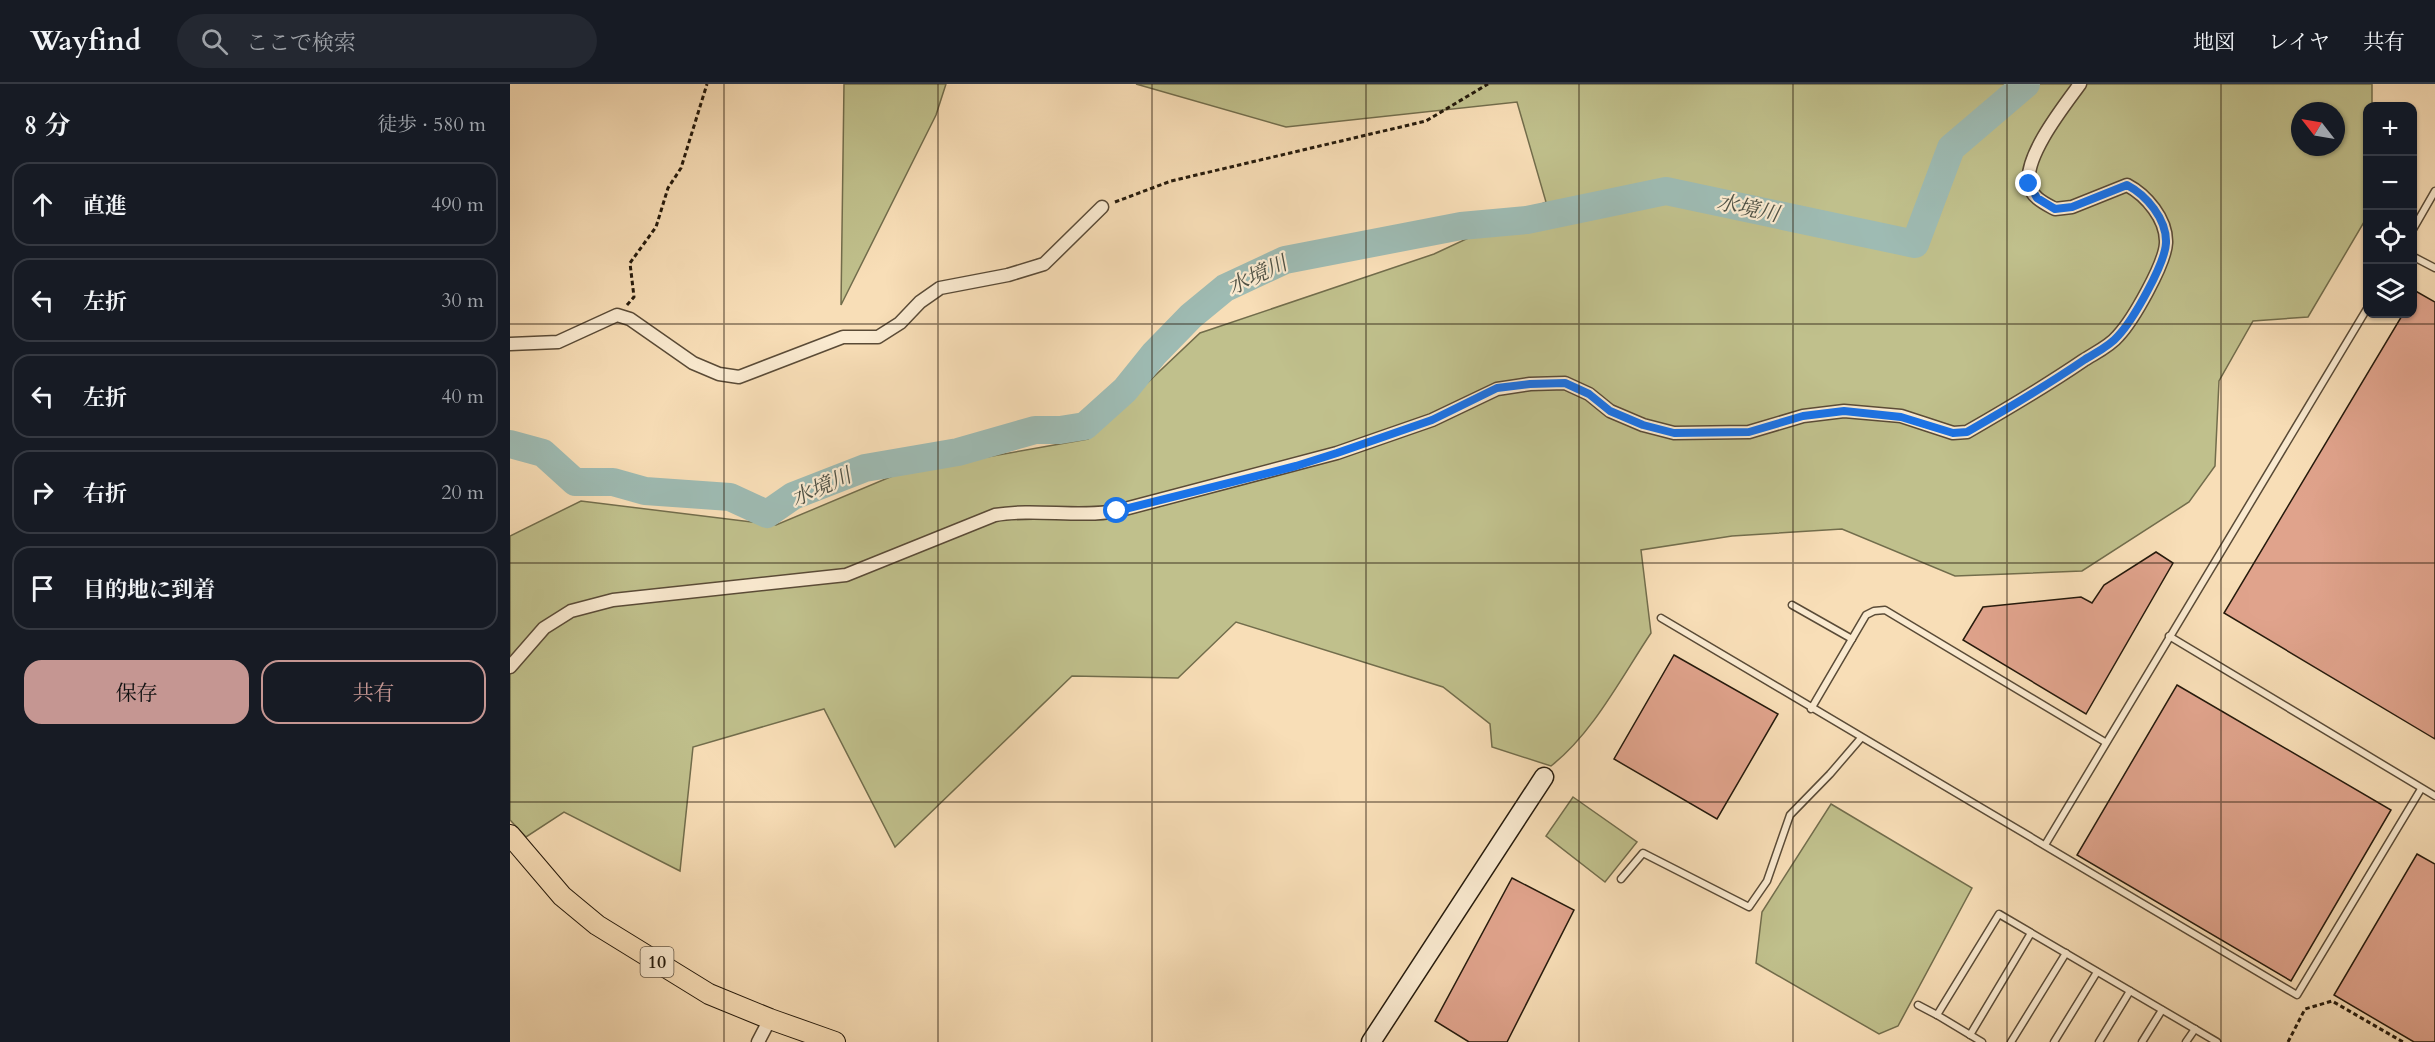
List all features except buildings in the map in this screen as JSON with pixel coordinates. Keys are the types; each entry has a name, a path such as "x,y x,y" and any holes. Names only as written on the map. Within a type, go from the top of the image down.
{"main road":[{"name":"10","path":"510,835 562,896 597,925 709,993 770,1019 835,1042"}],"street":[{"path":"510,667 544,628 571,611 613,600 846,575 995,515 1020,511 1095,515 1117,511 1296,466 1337,453 1432,420 1497,388 1565,383 1589,394 1610,411 1643,425 1674,433 1749,432 1803,416 1844,411 1901,417 1953,433 1967,432 2042,389 2118,337 2138,306 2162,260 2166,242 2162,225 2151,203 2140,192 2127,185 2072,207 2055,209 2037,198 2029,184 2030,167 2040,145 2080,84"},
{"path":"510,344 558,342 619,316 630,320 693,363 719,374 739,376 843,337 878,337 900,323 920,302 940,288 1008,275 1044,264 1102,207"},
{"path":"1371,1042 1544,777"},
{"path":"758,1042 770,1019"}],"lane":[{"path":"2417,222 2435,191"},
{"path":"2417,259 2435,268"},
{"path":"2044,845 2363,314"},
{"path":"1792,605 1852,639"},
{"path":"1811,709 1866,615 1874,611 1885,610 2105,742"},
{"path":"1661,618 2297,995 2421,789"},
{"path":"2169,636 2435,796"},
{"path":"1621,879 1643,853 1749,907 1767,881 1790,814 1830,774 1861,738"},
{"path":"1937,1016 1999,914 2217,1042"},
{"path":"1970,1035 2031,933"},
{"path":"2011,1042 2066,953"},
{"path":"2054,1042 2097,972"},
{"path":"2099,1042 2130,991"},
{"path":"1918,1005 1982,1042"},
{"path":"2142,1042 2162,1010"},
{"path":"2186,1042 2195,1029"}],"path":[{"path":"619,316 634,297 630,263 656,228 668,188 681,168 707,84"},
{"path":"1102,207 1171,181 1426,121 1488,84"},
{"path":"2288,1042 2305,1009 2332,1001 2403,1042"}],"green space":[{"path":"844,84 946,84 936,115 841,305"},
{"path":"1136,84 2372,84 2372,102 2363,102 2363,224 2308,317 2253,321 2219,381 2215,466 2189,502 2082,571 1955,576 1842,529 1732,536 1641,550 1651,633 1593,721 1566,753 1551,766 1492,747 1490,724 1443,687 1236,622 1178,678 1072,676 895,847 824,709 693,747 680,871 564,812 526,837 510,820 510,536 581,501 776,525 902,472 1088,439 1200,333 1434,254 1546,202 1517,102 1286,127"},
{"path":"1573,797 1637,842 1605,882 1546,836"},
{"path":"1831,804 1972,888 1898,1026 1879,1034 1756,963 1762,912"}],"waterway":[{"name":"水境川","path":"510,444 543,453 575,482 613,482 645,491 730,497 767,514 793,496 865,468 958,452 1035,430 1060,430 1085,426 1125,390 1154,354 1191,316 1225,288 1285,260 1461,226 1527,220 1666,191 1915,244 1951,148 2026,84"}],"route":[{"path":"1117,511 1296,466 1432,420 1497,388 1530,384 1565,383 1589,394 1610,411 1643,425 1674,433 1749,432 1803,416 1844,411 1901,417 1953,433 1967,432 2042,389 2118,337 2152,282 2162,260 2166,242 2162,225 2151,203 2140,192 2127,185 2072,207 2055,209 2037,198 2029,184"}]}
